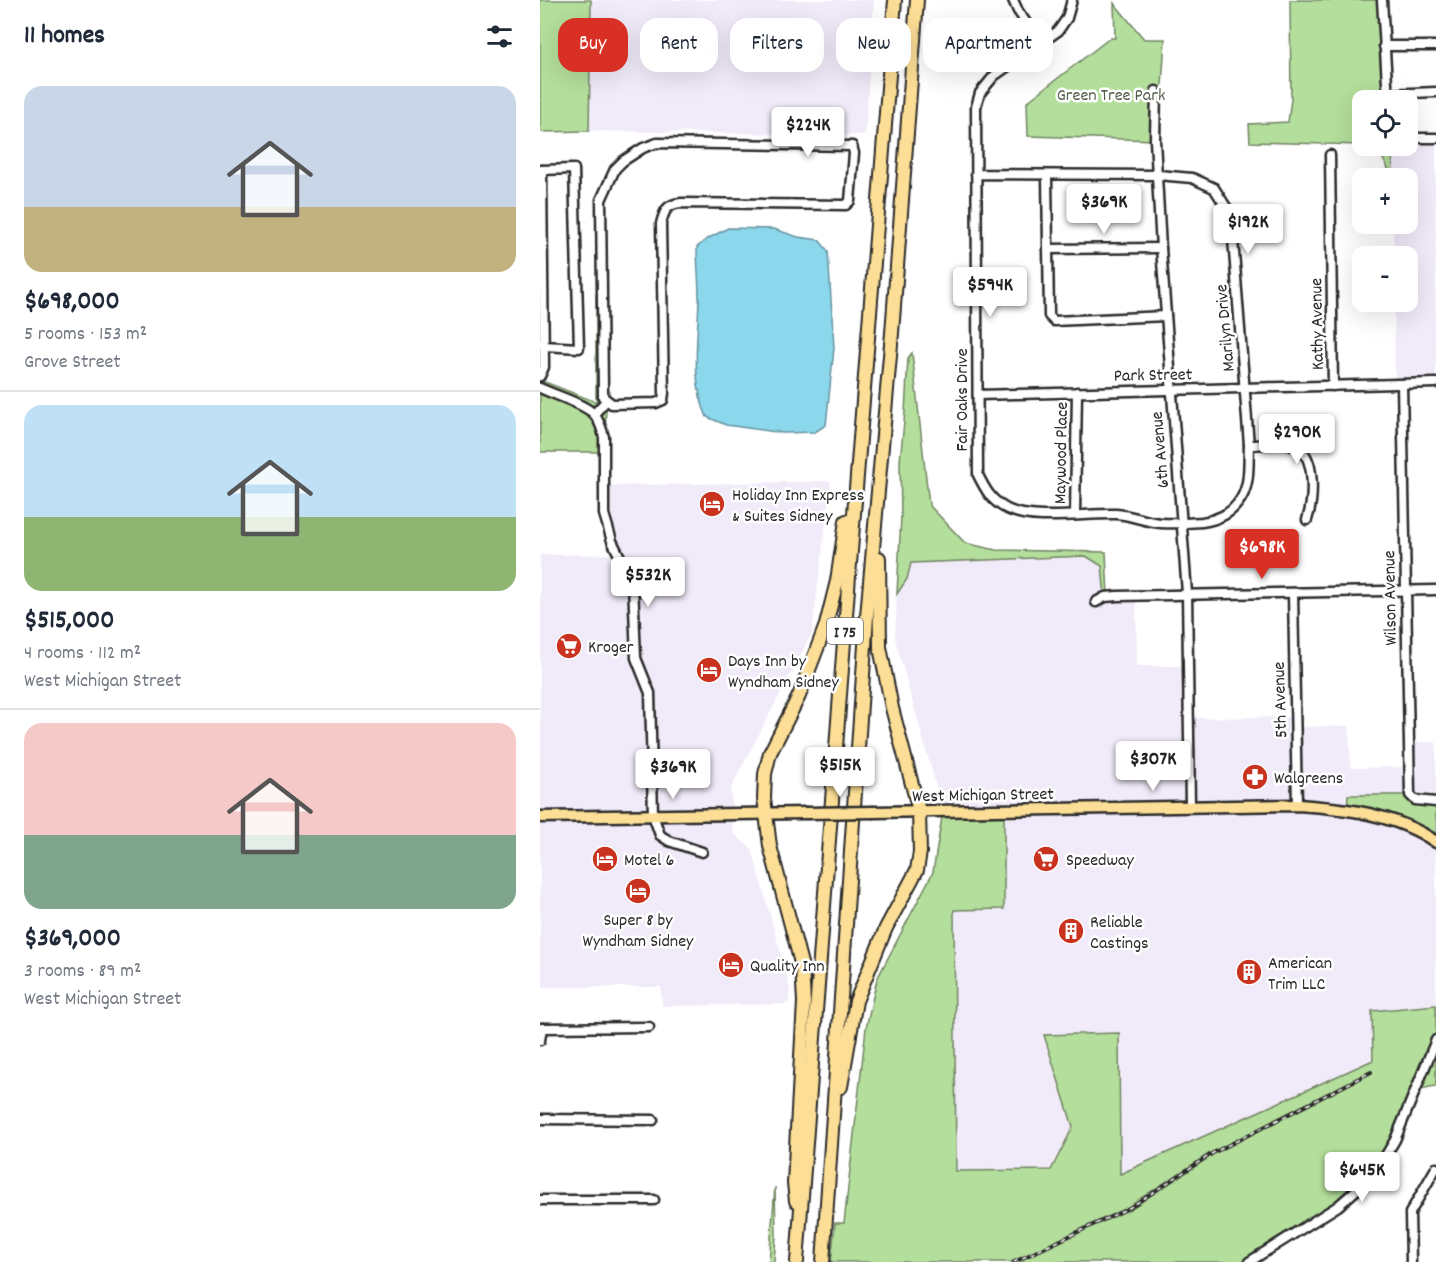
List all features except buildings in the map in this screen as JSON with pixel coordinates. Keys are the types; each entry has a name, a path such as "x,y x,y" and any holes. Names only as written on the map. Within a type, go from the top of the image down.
{"highway":[{"name":"I 75","path":"797,1262 895,0"},
{"name":"I 75","path":"823,1262 867,616 917,0"},
{"path":"799,1234 794,1183 804,1002 802,967 770,846 765,774 770,753 799,696 826,625 837,581 858,455"},
{"path":"829,1157 856,1001 886,928 917,870 920,852 919,812 892,708 880,647 879,486"}],"main road":[{"name":"West Michigan Street","path":"540,817 1298,806 1328,807 1379,816 1423,833 1436,843"}],"street":[{"path":"1013,0 1023,18"},
{"name":"Fair Oaks Drive","path":"1053,35 1067,18 1072,0"},
{"path":"1382,0 1387,90"},
{"path":"1384,46 1436,45"},
{"name":"Fair Oaks Drive","path":"1000,72 980,93 976,107 978,475 988,495 1006,508 1023,514 1116,514 1160,523 1183,522"},
{"name":"6th Avenue","path":"1156,91 1155,140 1161,248 1187,593 1190,806"},
{"path":"1418,94 1436,92"},
{"path":"1418,138 1436,138"},
{"path":"657,143 852,146 854,153 850,201 846,205 681,203 667,207 661,224 663,400 656,403 623,404 612,404 606,400 603,397 601,200 615,169 643,148 657,143"},
{"name":"Kathy Avenue","path":"1330,155 1333,386"},
{"path":"540,376 544,367 542,345 541,170 574,169 579,348 542,345"},
{"name":"Marilyn Drive","path":"976,174 1158,175 1192,178 1214,188 1228,210 1232,226 1245,388 1249,446 1248,479 1238,503 1219,518 1204,522 1183,522"},
{"path":"1047,176 1049,316 1054,321 1166,316"},
{"path":"1048,249 1161,248"},
{"name":"Park Street","path":"978,394 1436,383"},
{"name":"Wilson Avenue","path":"1402,384 1410,795 1415,800 1436,802"},
{"path":"540,388 594,414 604,437 606,526 633,583 636,658 638,669 650,693 653,816 660,835 669,842 702,852"},
{"name":"Maywood Place","path":"1075,515 1077,392"},
{"path":"594,414 606,400"},
{"path":"1249,446 1287,445 1297,447 1305,454 1311,471 1311,508 1307,520"},
{"path":"1096,602 1105,597 1187,593 1436,590"},
{"name":"5th Avenue","path":"1293,593 1298,806"},
{"path":"540,1040 541,1027 649,1027"},
{"path":"1249,1262 1338,1206 1363,1184 1382,1162 1395,1140 1436,1040"},
{"path":"540,1119 653,1120"},
{"path":"1411,1262 1410,1213 1436,1168"},
{"path":"540,1200 654,1200"}],"shaded area":[{"path":"591,0 874,0 873,18 836,18 836,72 869,72 865,135 589,131 590,72 628,72 628,18 591,18"},
{"path":"1418,138 1436,138 1436,383 1395,384 1394,312 1418,312 1418,246 1394,246 1393,234 1418,234 1418,168 1393,168 1392,156 1418,156"},
{"path":"831,481 812,633 731,788 733,833 752,849 790,988 788,1004 662,1006 661,987 540,987 540,555 618,554 612,541 604,486"},
{"path":"1086,556 1102,566 1105,597 1136,596 1137,666 1188,666 1188,718 1296,717 1297,727 1349,726 1351,768 1408,767 1408,743 1436,742 1436,802 1348,796 1347,810 1379,816 1436,842 1436,1005 1372,1011 1374,1060 1120,1174 1119,1034 1044,1035 1073,1128 1050,1170 956,1171 954,909 1004,909 1004,810 943,811 895,639 897,594 907,579 911,563"}],"green space":[{"path":"540,0 591,0 591,18 558,18 558,72 590,72 589,131 540,132"},
{"path":"1290,0 1382,0 1387,90 1352,90 1352,145 1250,142 1249,124 1288,122 1291,99"},
{"name":"Green Tree Park","path":"1114,3 1144,39 1165,39 1162,86 1156,92 1155,140 1028,136 1027,102 1110,38 1115,38"},
{"path":"1382,156 1392,156 1393,168 1388,168"},
{"path":"596,294 606,401 605,452 540,452 540,380 596,402"},
{"path":"912,353 929,505 965,543 996,550 1106,552 1108,597 1105,597 1102,566 1086,556 911,563 907,579 897,594 901,517 900,461 908,358"},
{"path":"1348,795 1410,795 1436,802 1436,842 1423,833 1347,810"},
{"path":"1004,810 1004,909 954,910 956,1171 1051,1170 1073,1127 1044,1035 1119,1033 1120,1174 1373,1060 1372,1011 1436,1005 1436,1086 1415,1090 1382,1162 1338,1206 1249,1262 831,1262 835,1223 844,1223 866,1028 877,979 933,872 943,811"},
{"path":"775,1187 774,1262 769,1262"}],"water":[{"path":"728,228 774,229 798,237 819,240 828,251 834,348 826,425 815,432 783,433 726,425 707,417 698,388 697,373 699,298 697,247"}],"railway":[{"path":"1014,1262 1129,1208 1213,1153 1371,1072"}],"place":[{"name":"Holiday Inn Express & Suites Sidney","path":"712,504"},
{"name":"Kroger","path":"569,646"},
{"name":"Days Inn by Wyndham Sidney","path":"709,670"},
{"name":"Walgreens","path":"1255,777"},
{"name":"Motel 6","path":"605,859"},
{"name":"Speedway","path":"1046,859"},
{"name":"Super 8 by Wyndham Sidney","path":"638,891"},
{"name":"Reliable Castings","path":"1071,931"},
{"name":"Quality Inn","path":"731,965"},
{"name":"American Trim LLC","path":"1249,972"}]}
